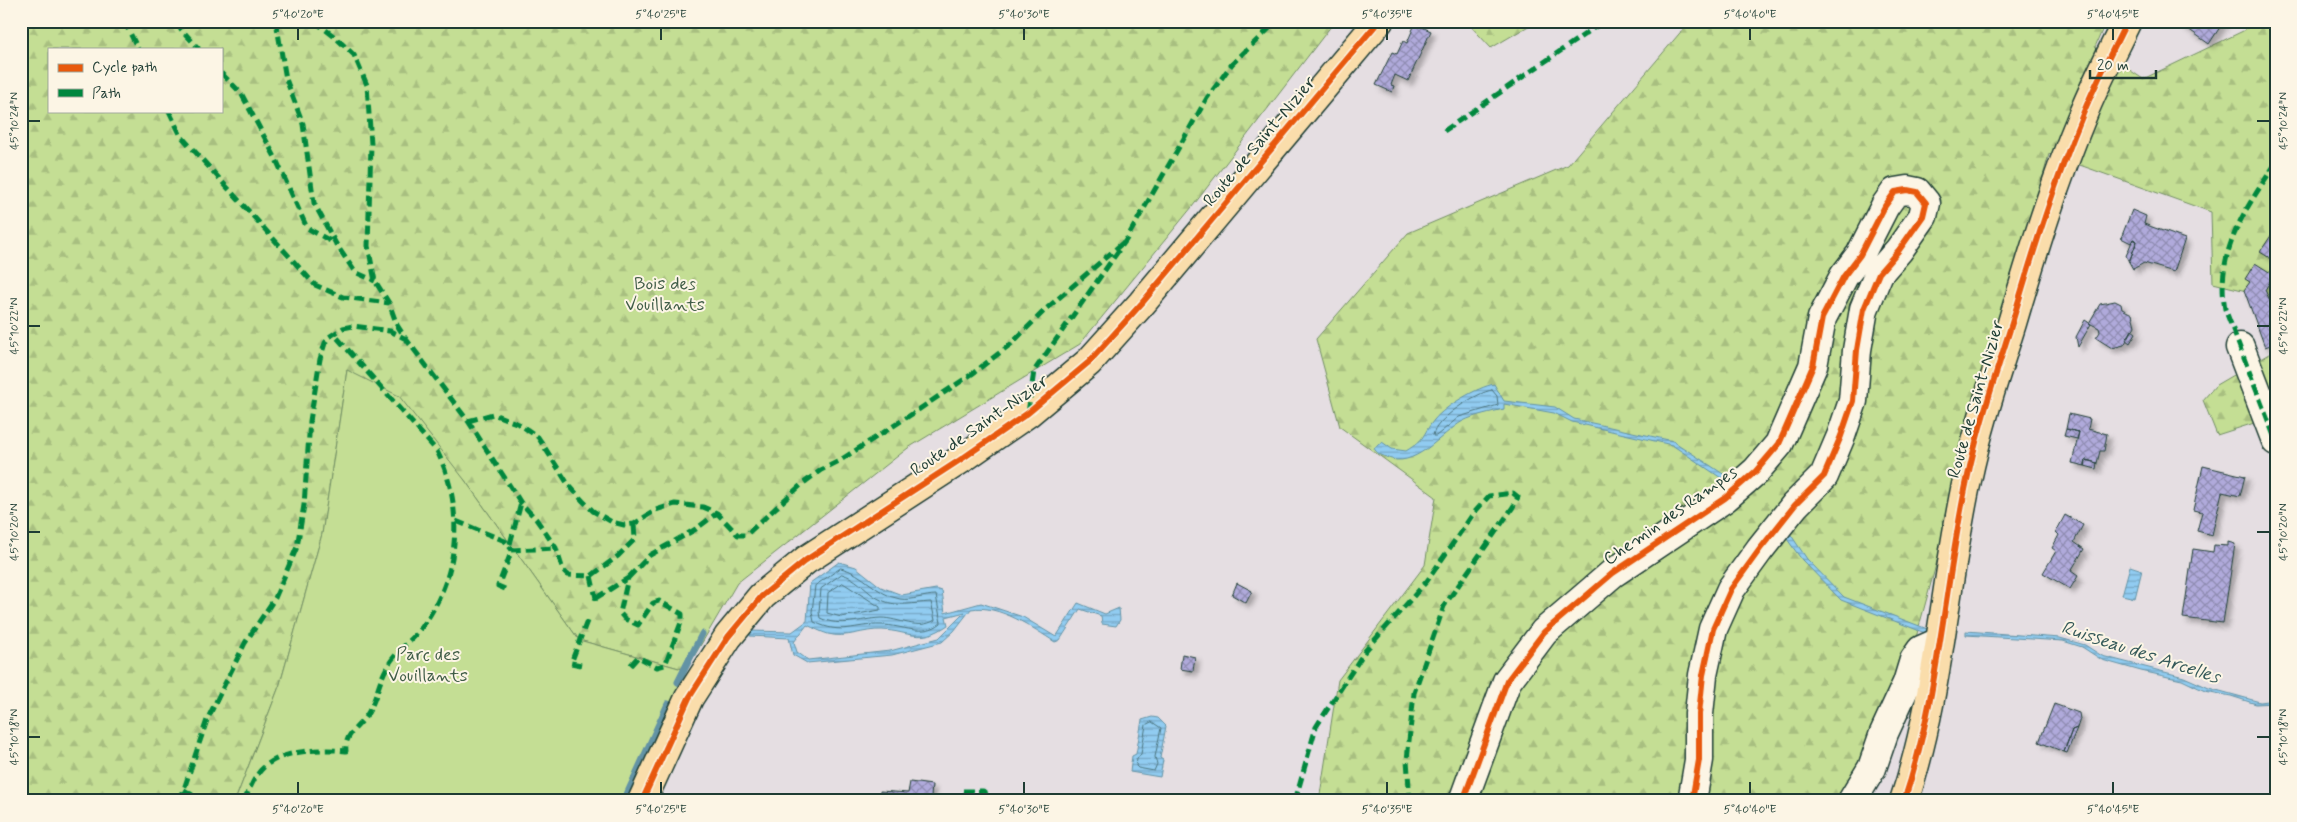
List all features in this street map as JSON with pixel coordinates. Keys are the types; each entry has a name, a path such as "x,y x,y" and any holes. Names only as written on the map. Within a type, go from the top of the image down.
{"main road":[{"name":"Route de Saint-Nizier","path":"642,801 690,698 728,637 762,596 806,560 963,458 1028,413 1089,362 1149,296 1379,21"},
{"name":"Route de Saint-Nizier","path":"1904,801 1918,754 1931,698 1963,497 1984,415 2053,193 2083,114 2127,21"}],"street":[{"name":"Chemin des Rampes","path":"1463,801 1507,681 1544,632 1613,573 1724,498 1756,472 1779,444 1813,366 1822,318 1844,276 1860,255 1885,206 1895,192 1907,190 1917,192 1926,203 1923,216 1899,250 1879,273 1864,308 1857,350 1853,400 1841,436 1824,476 1794,505 1731,589 1713,629 1703,675 1699,714 1699,760 1692,801"},
{"path":"2240,347 2276,442"},
{"path":"1852,801 1872,768 1884,733 1907,683 1914,660 1920,650 1939,642"}],"green space":[{"name":"Bois des Vouillants","path":"21,21 1335,21 1192,207 1080,344 908,448 737,583 686,670 579,640 464,479 347,370 322,534 280,684 235,801 21,801"},
{"path":"1466,21 1537,21 1491,48"},
{"path":"1690,21 2106,21 2095,47 2143,79 2243,31 2257,21 2276,21 2276,298 2213,283 2211,212 2049,154 1871,801 1319,801 1338,680 1425,565 1436,497 1340,427 1316,339 1408,233 1568,165"},
{"path":"2276,328 2276,416 2217,435 2203,400 2216,385 2274,351"},
{"name":"Parc des Vouillants","path":"347,370 399,396 464,479 579,640 686,670 628,801 235,801 280,684 322,534"}],"water":[{"path":"1494,384 1504,401 1555,407 1574,419 1673,441 1740,485 1736,488 1672,445 1572,422 1554,413 1504,404 1504,409 1478,415 1463,421 1427,449 1407,459 1396,460 1379,454 1375,450 1374,448 1382,442 1392,449 1406,451 1421,440 1434,420 1446,409 1471,393"},
{"path":"1785,526 1807,559 1844,597 1930,630 1930,635 1841,600 1802,560 1782,532"},
{"path":"839,562 856,567 881,587 902,595 936,589 942,591 945,613 981,603 1023,617 1056,637 1078,603 1105,614 1119,608 1120,620 1116,626 1102,624 1101,616 1080,609 1060,640 1055,642 1015,618 993,610 971,609 954,631 942,642 892,655 807,663 793,655 789,638 750,636 750,631 792,632 807,621 810,583","holes":["965,612 939,638 890,651 808,660 797,652 794,642 807,625 835,635 882,630 922,636 938,631 948,625 946,617"]},
{"path":"2130,566 2142,570 2135,598 2122,595"},
{"path":"1966,631 2060,638 2085,645 2102,656 2184,677 2209,688 2260,702 2276,700 2276,703 2256,704 2231,696 2205,691 2182,680 2102,660 2082,647 2063,641 1966,635"},
{"path":"1152,717 1158,718 1166,726 1160,758 1163,760 1160,777 1130,772 1132,756 1136,754 1142,720"}],"building":[{"path":"2177,21 2224,21 2209,44"},
{"path":"1415,24 1431,31 1408,81 1395,75 1391,85 1394,86 1392,92 1376,85 1392,52 1397,54 1403,41 1407,43"},
{"path":"2132,210 2146,216 2144,224 2185,239 2174,272 2144,263 2133,269 2129,262 2137,241 2133,239 2131,243 2121,238"},
{"path":"2276,228 2276,257 2273,260 2260,252"},
{"path":"2133,239 2137,241 2129,262 2126,256"},
{"path":"2255,263 2274,275 2265,290 2276,313 2276,343 2265,347 2244,290 2250,282 2245,279"},
{"path":"2115,301 2121,304 2122,309 2132,314 2135,326 2124,345 2112,348 2096,338 2100,332 2099,328 2089,323 2100,304"},
{"path":"2085,320 2091,324 2078,347 2076,337"},
{"path":"2132,330 2136,333 2130,343 2126,340"},
{"path":"2069,414 2090,419 2088,429 2107,434 2104,451 2100,451 2097,463 2086,460 2085,466 2072,463 2079,432 2066,429"},
{"path":"2066,429 2079,432 2077,439 2064,436"},
{"path":"2086,460 2097,463 2096,469 2085,466"},
{"path":"2203,466 2245,476 2240,496 2222,492 2212,535 2197,531 2202,512 2193,510"},
{"path":"2065,515 2083,525 2074,542 2084,549 2071,571 2078,576 2070,589 2043,573 2056,551 2052,548 2059,535 2056,532"},
{"path":"2228,542 2235,544 2223,623 2183,618 2193,549 2213,552 2214,545 2228,546"},
{"path":"1237,583 1252,591 1246,603 1232,595"},
{"path":"1182,654 1195,657 1193,671 1180,669"},
{"path":"2054,704 2079,713 2080,719 2077,728 2072,730 2064,752 2039,742"},
{"path":"2077,728 2067,753 2064,752 2072,730"},
{"path":"910,782 932,785 931,797 969,801 880,801 880,791 908,793"}],"waterway":[{"name":"Ruisseau des Arcelles","path":"678,682 702,634"},
{"name":"Ruisseau des Arcelles","path":"624,801 668,704"}],"marked path":[{"path":"124,21 138,48"},
{"path":"177,21 181,29 198,48"},
{"path":"276,21 286,79 303,124 314,203 336,244 355,272 375,281"},
{"path":"314,21 354,55 367,85 371,144 368,246 375,281 389,303 397,325 468,421 521,503 536,519 556,548 563,570 568,575 591,576 618,556 635,539 634,524"},
{"path":"1028,413 1034,371 1126,240 1207,98 1232,64 1277,21"},
{"path":"1444,131 1604,21"},
{"path":"222,74 241,93 275,157 307,228 336,244"},
{"path":"169,112 181,136 315,285 343,297 389,303"},
{"path":"2276,163 2254,197 2236,231 2229,249 2223,288 2225,309 2276,441"},
{"path":"468,421 493,414 519,424 538,437 568,484 593,511 612,522 624,525 634,524 656,510 675,504 703,507 717,513 738,535 746,535 802,484 821,470 839,461 909,416 972,374 1011,344 1046,309 1126,240"},
{"path":"180,801 207,720 245,643 275,598 297,547 304,505 310,421 320,359 325,343 329,337 343,328 353,326 390,331 406,339"},
{"path":"244,801 253,781 261,770 278,758 313,750 346,751 347,739 368,713 389,664 422,627 435,607 451,563 455,518 452,495 437,451 334,334"},
{"path":"1295,801 1316,727 1365,651 1427,581 1473,514 1489,496 1513,493 1518,497 1513,507 1444,606 1414,693 1407,760 1410,801"},
{"path":"510,544 521,503"},
{"path":"628,578 650,555 696,529 717,513"},
{"path":"456,521 505,541 512,550"},
{"path":"505,589 498,586 512,550 556,548"},
{"path":"591,576 596,598 594,603"},
{"path":"596,598 628,578 620,613 625,619 638,625 653,603 659,601 682,614 682,620 665,665 657,667 638,657 629,667"},
{"path":"581,665 571,663 587,621"},
{"path":"184,790 194,796 197,801"},
{"path":"963,791 983,791 989,796 989,801"}],"cycle path":[{"path":"642,801 689,698 728,637 762,596 806,560 963,458 1028,413 1089,362 1142,303 1379,21"},
{"path":"1904,801 1916,762 1925,722 1959,520 1971,460 1982,420 2036,243 2063,165 2088,102 2127,21"},
{"path":"1463,801 1507,681 1544,632 1613,573 1725,498 1756,471 1779,444 1813,366 1822,318 1844,276 1860,255 1885,206 1895,192 1907,190 1917,192 1926,203 1923,216 1899,250 1879,273 1864,309 1857,350 1853,401 1824,476 1795,505 1760,549 1731,589 1713,629 1703,675 1699,714 1699,760 1692,801"}]}
